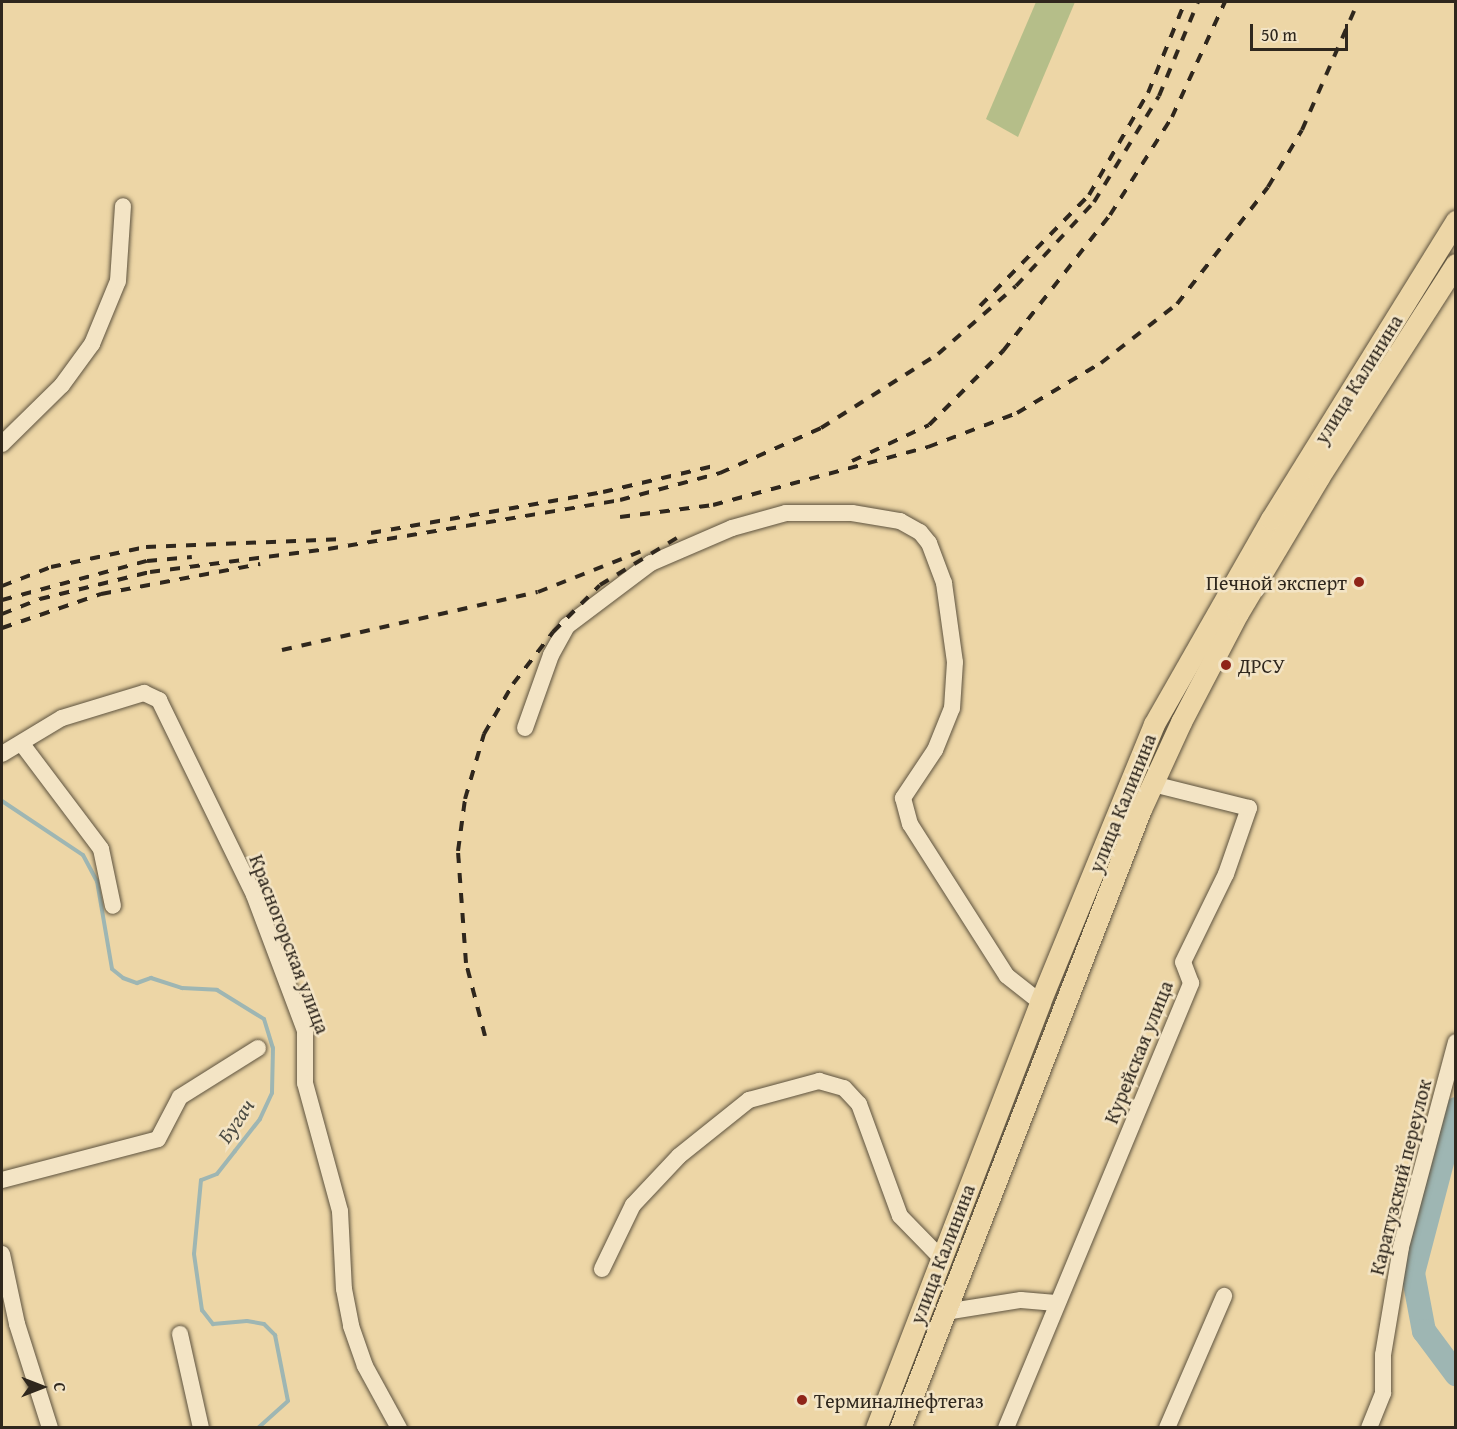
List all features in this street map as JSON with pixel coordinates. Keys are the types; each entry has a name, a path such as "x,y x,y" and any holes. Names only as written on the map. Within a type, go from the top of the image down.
{"main road":[{"name":"улица Калинина","path":"876,1428 1040,1002 1154,724 1271,519 1455,221"},
{"name":"улица Калинина","path":"900,1428 1153,784 1204,675 1254,585 1455,264"}],"street":[{"path":"2,444 63,385 92,344 118,281 123,206"},
{"path":"525,729 552,655 567,626 651,563 732,528 786,513 852,513 900,521 920,532 929,543 944,583 955,662 952,708 935,750 903,798 910,824 1007,976 1040,1002"},
{"name":"Красногорская улица","path":"2,754 22,744 44,726 62,718 144,693 159,700 254,895 305,1031 305,1083 339,1211 344,1290 351,1326 365,1366 399,1428"},
{"path":"22,744 100,849 113,906"},
{"name":"Курейская улица","path":"1006,1428 1056,1303 1191,983 1183,962 1226,874 1249,808 1153,784"},
{"name":"Каратузский переулок","path":"1369,1428 1383,1393 1383,1355 1401,1247 1455,1042"},
{"path":"2,1180 158,1139 180,1097 258,1048"},
{"path":"602,1269 633,1205 679,1156 748,1100 819,1080 844,1089 859,1104 900,1216 941,1258"},
{"path":"2,1254 17,1324 50,1428"},
{"path":"1167,1428 1224,1296"},
{"path":"945,1312 1021,1300 1056,1303"},
{"path":"180,1334 201,1428"}],"green space":[{"path":"1036,2 1075,2 1018,137 986,119"}],"waterway":[{"name":"Бугач","path":"2,801 83,855 97,881 112,969 123,978 137,983 151,978 182,988 217,990 264,1019 273,1048 272,1093 260,1119 217,1174 201,1180 194,1254 202,1310 213,1324 247,1321 264,1324 275,1335 288,1401 258,1428"},
{"path":"1456,1109 1413,1273 1424,1331 1456,1374"}],"railway":[{"path":"980,306 1089,195 1148,93 1185,2"},
{"path":"2,614 40,599 150,572 328,549 620,500 720,473 821,428 938,354 1016,286 1094,202 1159,96 1198,2"},
{"path":"852,461 929,425 1003,351 1110,215 1172,117 1225,2"},
{"path":"620,517 713,505 928,447 1017,413 1101,363 1177,304 1268,187 1302,130 1358,2"},
{"path":"371,533 603,492 718,465"},
{"path":"485,1036 466,963 458,851 465,799 484,734 513,684 553,632 600,585 680,536"},
{"path":"2,586 51,567 146,547 344,539"},
{"path":"282,650 538,592 644,550"},
{"path":"2,600 147,561 192,557"},
{"path":"2,628 101,594 260,564"}],"place":[{"name":"Печной эксперт","path":"1359,582"},
{"name":"ДРСУ","path":"1226,665"},
{"name":"Терминалнефтегаз","path":"802,1400"}]}
